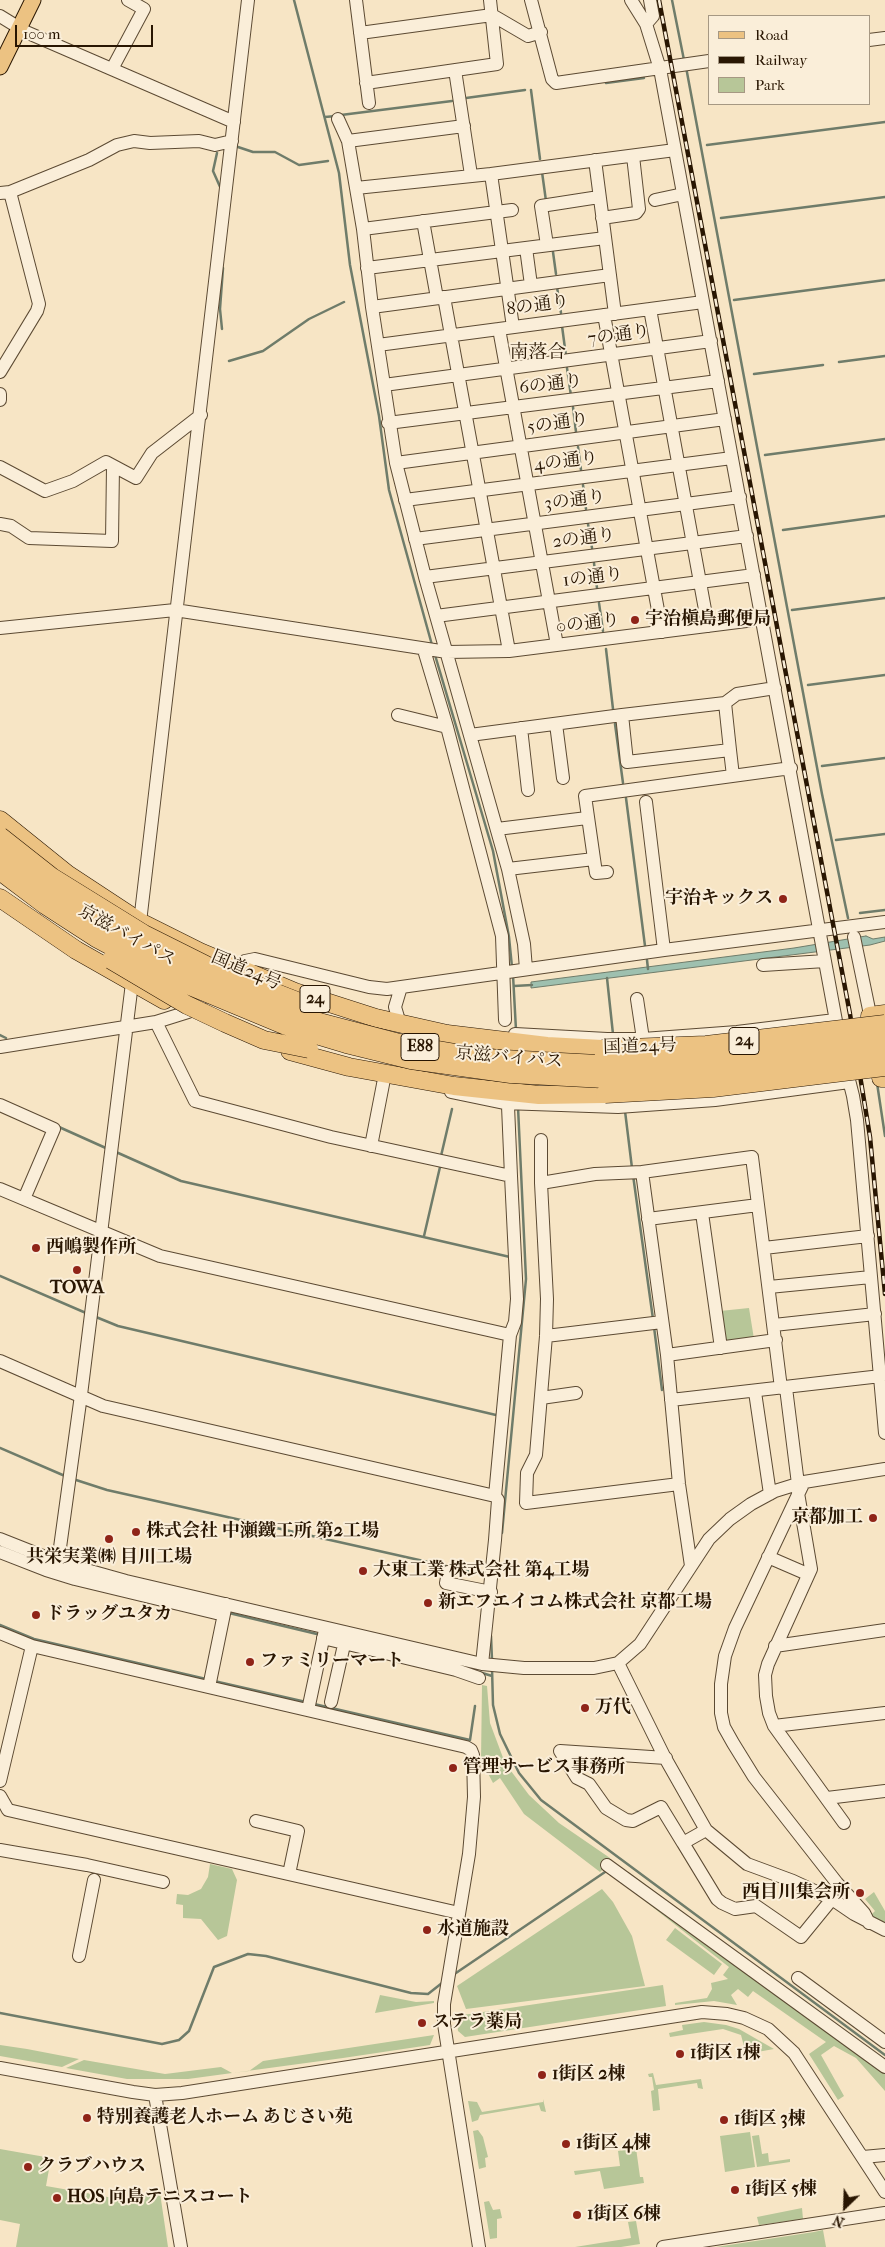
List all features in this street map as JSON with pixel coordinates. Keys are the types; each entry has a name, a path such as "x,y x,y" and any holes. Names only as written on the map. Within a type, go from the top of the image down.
{"highway":[{"name":"国道24号","path":"0,820 59,868 140,922 234,967 322,1001 430,1031 526,1040 714,1044 880,1018"},
{"path":"0,836 52,877 144,934 210,966 282,996 383,1027 452,1044 508,1053 620,1064"},
{"name":"京滋バイパス","path":"0,852 58,896 138,946 217,983 293,1013 374,1038 458,1054 543,1063 620,1064 727,1057 885,1038"},
{"name":"京滋バイパス","path":"0,870 52,909 120,952 173,979 258,1015 315,1035 379,1053 442,1065 511,1074 588,1078 674,1076 807,1064 885,1054"},
{"path":"0,883 45,918 94,950 187,1005 264,1040 406,1070 511,1074"},
{"path":"0,898 76,950 132,983 188,1012 277,1048 413,1080 516,1100 713,1088 884,1074"}],"main road":[{"path":"0,67 33,0"}],"street":[{"path":"112,69 144,10 128,0"},
{"path":"140,922 175,610 200,415 248,0"},
{"path":"356,0 369,104"},
{"path":"366,83 497,64 490,0"},
{"path":"531,0 552,79 556,83 708,61"},
{"path":"631,0 646,24 660,69 791,768 818,930 857,1120 885,1433"},
{"path":"646,24 653,16 650,0"},
{"path":"360,33 492,15 528,36 541,32"},
{"path":"0,16 19,28 234,122"},
{"path":"870,40 885,38"},
{"path":"455,70 471,175"},
{"path":"338,119 348,141 364,229 372,307 388,423 414,539 436,616 435,651 447,727 502,936 505,1020"},
{"path":"348,141 464,126"},
{"path":"0,372 37,311 39,304 5,192 89,160 117,145 134,141 150,143 199,141 215,145 232,141"},
{"path":"356,188 491,174 675,150"},
{"path":"602,218 636,213 639,209 633,156"},
{"path":"595,160 610,274 611,354 662,632"},
{"path":"491,174 513,327"},
{"path":"655,200 684,194"},
{"path":"547,245 540,206 599,197"},
{"path":"364,229 512,210"},
{"path":"423,221 430,260 451,336 509,651"},
{"path":"368,268 605,238"},
{"path":"526,248 531,286"},
{"path":"372,307 610,274"},
{"name":"8の通り","path":"378,345 704,302"},
{"path":"650,309 708,626"},
{"path":"499,329 557,645"},
{"name":"7の通り","path":"384,385 711,341"},
{"name":"6の通り","path":"388,423 718,381"},
{"path":"0,394 0,400"},
{"path":"0,468 45,491 73,481 106,462 136,478 152,453 200,415"},
{"name":"5の通り","path":"396,463 725,420"},
{"name":"4の通り","path":"405,500 732,458"},
{"path":"0,524 11,526 29,538 112,541 113,466"},
{"name":"3の通り","path":"414,539 740,497"},
{"name":"2の通り","path":"425,577 747,536"},
{"name":"1の通り","path":"436,616 754,575"},
{"name":"0の通り","path":"0,628 175,610 435,651 509,651 762,619"},
{"path":"435,651 470,735 497,829 508,869 524,944 523,969"},
{"path":"470,735 724,702 737,694 775,688"},
{"path":"724,702 734,776"},
{"path":"622,715 627,762 730,750"},
{"path":"398,716 447,727"},
{"path":"556,724 563,778"},
{"path":"522,728 528,790"},
{"path":"607,872 596,872 585,796 791,768"},
{"path":"646,802 664,950"},
{"path":"497,829 587,818"},
{"path":"508,869 594,859"},
{"path":"0,1047 127,1025 156,1022 188,1012 234,967 245,961 255,959 369,987 387,989 664,950 885,922"},
{"path":"854,936 880,1018 884,1074"},
{"path":"762,965 823,954"},
{"path":"58,1562 81,1395 132,983"},
{"path":"400,1024 394,1007 401,987"},
{"path":"637,999 643,1039"},
{"path":"610,1043 738,1032 835,1020"},
{"path":"156,1022 195,1101 371,1146 511,1176"},
{"path":"371,1146 385,1074"},
{"path":"488,1665 486,1587 498,1500 495,1496 510,1335 515,1322 517,1300 511,1176 516,1100 625,1106 715,1100 849,1082"},
{"path":"0,1105 54,1129 24,1199"},
{"path":"541,1140 541,1183 547,1300 546,1336 536,1454 527,1473 526,1503 679,1484"},
{"path":"541,1183 595,1174 637,1172 752,1158 776,1340 800,1486 811,1569 775,1646 765,1676 769,1713 774,1726 844,1822"},
{"path":"637,1172 648,1219 656,1323 667,1355 679,1484 691,1566"},
{"path":"0,1189 101,1233 160,1256 510,1335"},
{"path":"648,1219 758,1205"},
{"path":"702,1213 721,1348"},
{"path":"764,1248 868,1236"},
{"path":"769,1287 871,1277"},
{"path":"774,1326 875,1314"},
{"path":"546,1336 656,1323"},
{"path":"667,1355 776,1340"},
{"path":"0,1361 103,1406 495,1496"},
{"path":"671,1400 755,1392 881,1376"},
{"path":"755,1392 770,1494"},
{"path":"541,1398 576,1393"},
{"path":"345,1639 488,1665 594,1668 618,1663 640,1644 691,1566 718,1529 751,1504 770,1494 800,1486 885,1469"},
{"path":"800,1486 746,1602 725,1656 720,1684 721,1713 724,1727 754,1777 837,1884 864,1913 869,1922"},
{"path":"0,1539 142,1592"},
{"path":"0,1552 46,1570 324,1633 479,1678"},
{"path":"768,1556 805,1573"},
{"path":"448,1572 446,1583 486,1587"},
{"path":"210,1683 222,1610"},
{"path":"775,1646 885,1630"},
{"path":"0,1633 32,1646 309,1705 466,1747 471,1750 473,1755 474,1797 468,1856 449,1978 444,2024 479,2247"},
{"path":"309,1705 324,1633"},
{"path":"331,1702 345,1639"},
{"path":"0,1781 32,1646"},
{"path":"618,1663 666,1758 706,1830 746,1864 793,1881 832,1899 885,1930"},
{"path":"774,1726 885,1712"},
{"path":"666,1758 560,1751 577,1778 590,1784 606,1808 626,1820 633,1821 661,1807 717,1899 722,1903 735,1909 756,1906 801,1937 832,1899"},
{"path":"827,1798 885,1791"},
{"path":"0,1796 8,1810 459,1913"},
{"path":"256,1822 298,1831 289,1874"},
{"path":"683,1843 706,1830"},
{"path":"0,1850 87,1865 163,1882"},
{"path":"607,1865 885,2068"},
{"path":"79,1956 94,1880"},
{"path":"798,1978 885,2042"},
{"path":"0,2068 155,2095 182,2093 449,2053 702,2012 727,2014 744,2018 768,2029 794,2053 885,2192"},
{"path":"155,2095 181,2247"},
{"path":"863,2157 885,2155"},
{"path":"663,2247 885,2213"}],"green space":[{"path":"749,1308 754,1339 727,1343 723,1340 720,1311"},
{"path":"482,1685 487,1686 490,1723 505,1763 529,1795 559,1823 610,1858 611,1862 600,1872 524,1814 500,1778 493,1783 481,1760"},
{"path":"210,1864 232,1869 237,1880 227,1936 218,1940 201,1919 183,1918 183,1905 176,1904 177,1894 188,1895 201,1889 208,1877"},
{"path":"623,1870 630,1873 885,2061 885,2091 856,2058 834,2046 821,2055 844,2096 838,2100 809,2054 826,2042 753,1991 748,1997 738,1989 731,1995 737,2005 714,2001 675,2005 675,2003 707,1998 712,1989 711,1983 728,1979 723,1975 729,1967 613,1876"},
{"path":"602,1889 613,1902 632,1936 645,1986 466,2009 457,1986"},
{"path":"874,1892 885,1911 885,1927 871,1915 875,1911 865,1899"},
{"path":"675,1928 722,1964 714,1975 666,1940"},
{"path":"663,1985 666,2006 465,2037 458,2031 456,2016"},
{"path":"380,1995 416,2002 434,2001 434,2003 375,2013"},
{"path":"704,2022 739,2029 774,2049 746,2054 741,2035 723,2029 670,2037 669,2033 683,2030 682,2025"},
{"path":"434,2035 430,2045 249,2071 263,2061"},
{"path":"0,2045 79,2059 62,2067 0,2056"},
{"path":"84,2060 165,2074 221,2067 234,2073 188,2079 127,2079 66,2068"},
{"path":"653,2073 656,2085 701,2079 703,2089 698,2088 697,2083 658,2089 660,2110 653,2111 651,2091 654,2090 652,2077 649,2077 648,2074"},
{"path":"543,2099 546,2112 541,2111 539,2105 480,2115 478,2120 472,2122 468,2101 477,2102 482,2112 543,2102"},
{"path":"478,2130 483,2137 488,2157 485,2158 486,2167 479,2169 473,2131"},
{"path":"750,2132 755,2167 725,2172 720,2136"},
{"path":"759,2135 762,2154 768,2153 769,2162 790,2159 790,2162 757,2167 752,2136"},
{"path":"636,2148 640,2177 643,2177 644,2183 604,2189 600,2171 575,2175 574,2171 620,2166 618,2151"},
{"name":"HOS 向島テニスコート","path":"0,2149 51,2158 46,2186 92,2194 93,2191 96,2192 96,2195 131,2201 132,2195 160,2193 168,2247 16,2247 20,2224 0,2220"},
{"path":"489,2201 493,2210 500,2209 502,2218 497,2219 497,2238 490,2239 484,2202"},
{"path":"802,2208 803,2219 759,2225 757,2217"},
{"path":"636,2221 640,2244 621,2247 575,2247 631,2238 628,2222"},
{"path":"823,2230 826,2247 716,2247 814,2232"}],"shaded area":[{"path":"866,936 873,939 885,937 885,941 870,945 531,988 531,982 794,948"}],"waterway":[{"path":"294,0 339,173 350,265 379,416 389,490 432,645"},
{"path":"672,0 684,60"},
{"path":"686,67 822,794 848,918"},
{"path":"606,83 644,78"},
{"path":"466,98 525,90"},
{"path":"531,90 540,159"},
{"path":"341,115 452,101"},
{"path":"325,117 336,116"},
{"path":"707,145 885,122"},
{"path":"235,146 253,152 275,152 299,165 328,161"},
{"path":"217,153 213,171 221,189"},
{"path":"542,172 546,201"},
{"path":"721,218 885,197"},
{"path":"553,252 556,274"},
{"path":"222,329 220,309 223,268"},
{"path":"734,300 885,280"},
{"path":"557,287 561,313"},
{"path":"229,361 263,351 309,319 344,302"},
{"path":"562,326 566,356"},
{"path":"839,362 885,356"},
{"path":"754,374 823,365"},
{"path":"567,368 571,396"},
{"path":"573,407 576,432"},
{"path":"765,455 885,439"},
{"path":"578,447 581,470"},
{"path":"583,485 586,509"},
{"path":"783,530 885,516"},
{"path":"588,524 592,548"},
{"path":"594,563 597,588"},
{"path":"792,610 885,598"},
{"path":"599,603 603,631"},
{"path":"606,649 613,709"},
{"path":"435,655 493,851 509,937 512,967"},
{"path":"808,685 885,675"},
{"path":"615,724 623,783"},
{"path":"822,766 885,758"},
{"path":"626,798 645,946"},
{"path":"836,840 885,834"},
{"path":"860,913 885,910"},
{"path":"647,960 648,969"},
{"path":"513,975 516,1030"},
{"path":"607,978 613,1034"},
{"path":"514,986 532,985"},
{"path":"0,1035 6,1038"},
{"path":"877,1083 885,1136"},
{"path":"502,1533 526,1279 518,1107"},
{"path":"441,1156 452,1109"},
{"path":"625,1111 632,1168"},
{"path":"59,1127 108,1149"},
{"path":"116,1152 181,1181 510,1257"},
{"path":"424,1236 440,1167"},
{"path":"633,1175 653,1319"},
{"path":"0,1276 86,1313"},
{"path":"96,1317 118,1326 496,1415"},
{"path":"654,1327 662,1390"},
{"path":"0,1448 65,1476"},
{"path":"73,1479 107,1490 486,1575"},
{"path":"229,1613 321,1635"},
{"path":"0,1625 34,1639 206,1679"},
{"path":"491,1636 492,1660"},
{"path":"492,1668 493,1705 500,1734 519,1773 541,1800 885,2055"},
{"path":"479,1672 492,1676"},
{"path":"214,1681 306,1702"},
{"path":"314,1704 470,1740 475,1706"},
{"path":"453,1975 608,1870"},
{"path":"0,2013 162,2044 179,2040 189,2031 214,1967 248,1954 266,1956 411,1993 428,1994 442,1983"}],"railway":[{"path":"659,0 850,1014 870,1137 885,1294"}],"place":[{"name":"宇治槇島郵便局","path":"635,620"},
{"name":"宇治キックス","path":"783,899"},
{"name":"西嶋製作所","path":"36,1248"},
{"name":"TOWA","path":"77,1270"},
{"name":"京都加工","path":"873,1518"},
{"name":"株式会社 中瀬鐵工所 第2工場","path":"136,1532"},
{"name":"共栄実業㈱ 目川工場","path":"109,1539"},
{"name":"大東工業 株式会社 第4工場","path":"363,1571"},
{"name":"新エフエイコム株式会社 京都工場","path":"428,1603"},
{"name":"ドラッグユタカ","path":"36,1615"},
{"name":"ファミリーマート","path":"250,1662"},
{"name":"万代","path":"585,1708"},
{"name":"管理サービス事務所","path":"453,1768"},
{"name":"西目川集会所","path":"860,1893"},
{"name":"水道施設","path":"427,1930"},
{"name":"ステラ薬局","path":"422,2023"},
{"name":"1街区 1棟","path":"680,2054"},
{"name":"1街区 2棟","path":"542,2075"},
{"name":"特別養護老人ホーム あじさい苑","path":"87,2118"},
{"name":"1街区 3棟","path":"724,2120"},
{"name":"1街区 4棟","path":"566,2144"},
{"name":"クラブハウス","path":"28,2167"},
{"name":"1街区 5棟","path":"735,2190"},
{"name":"HOS 向島テニスコート","path":"57,2198"},
{"name":"1街区 6棟","path":"577,2215"}],"district":[{"name":"南落合","path":"538,353"}]}
